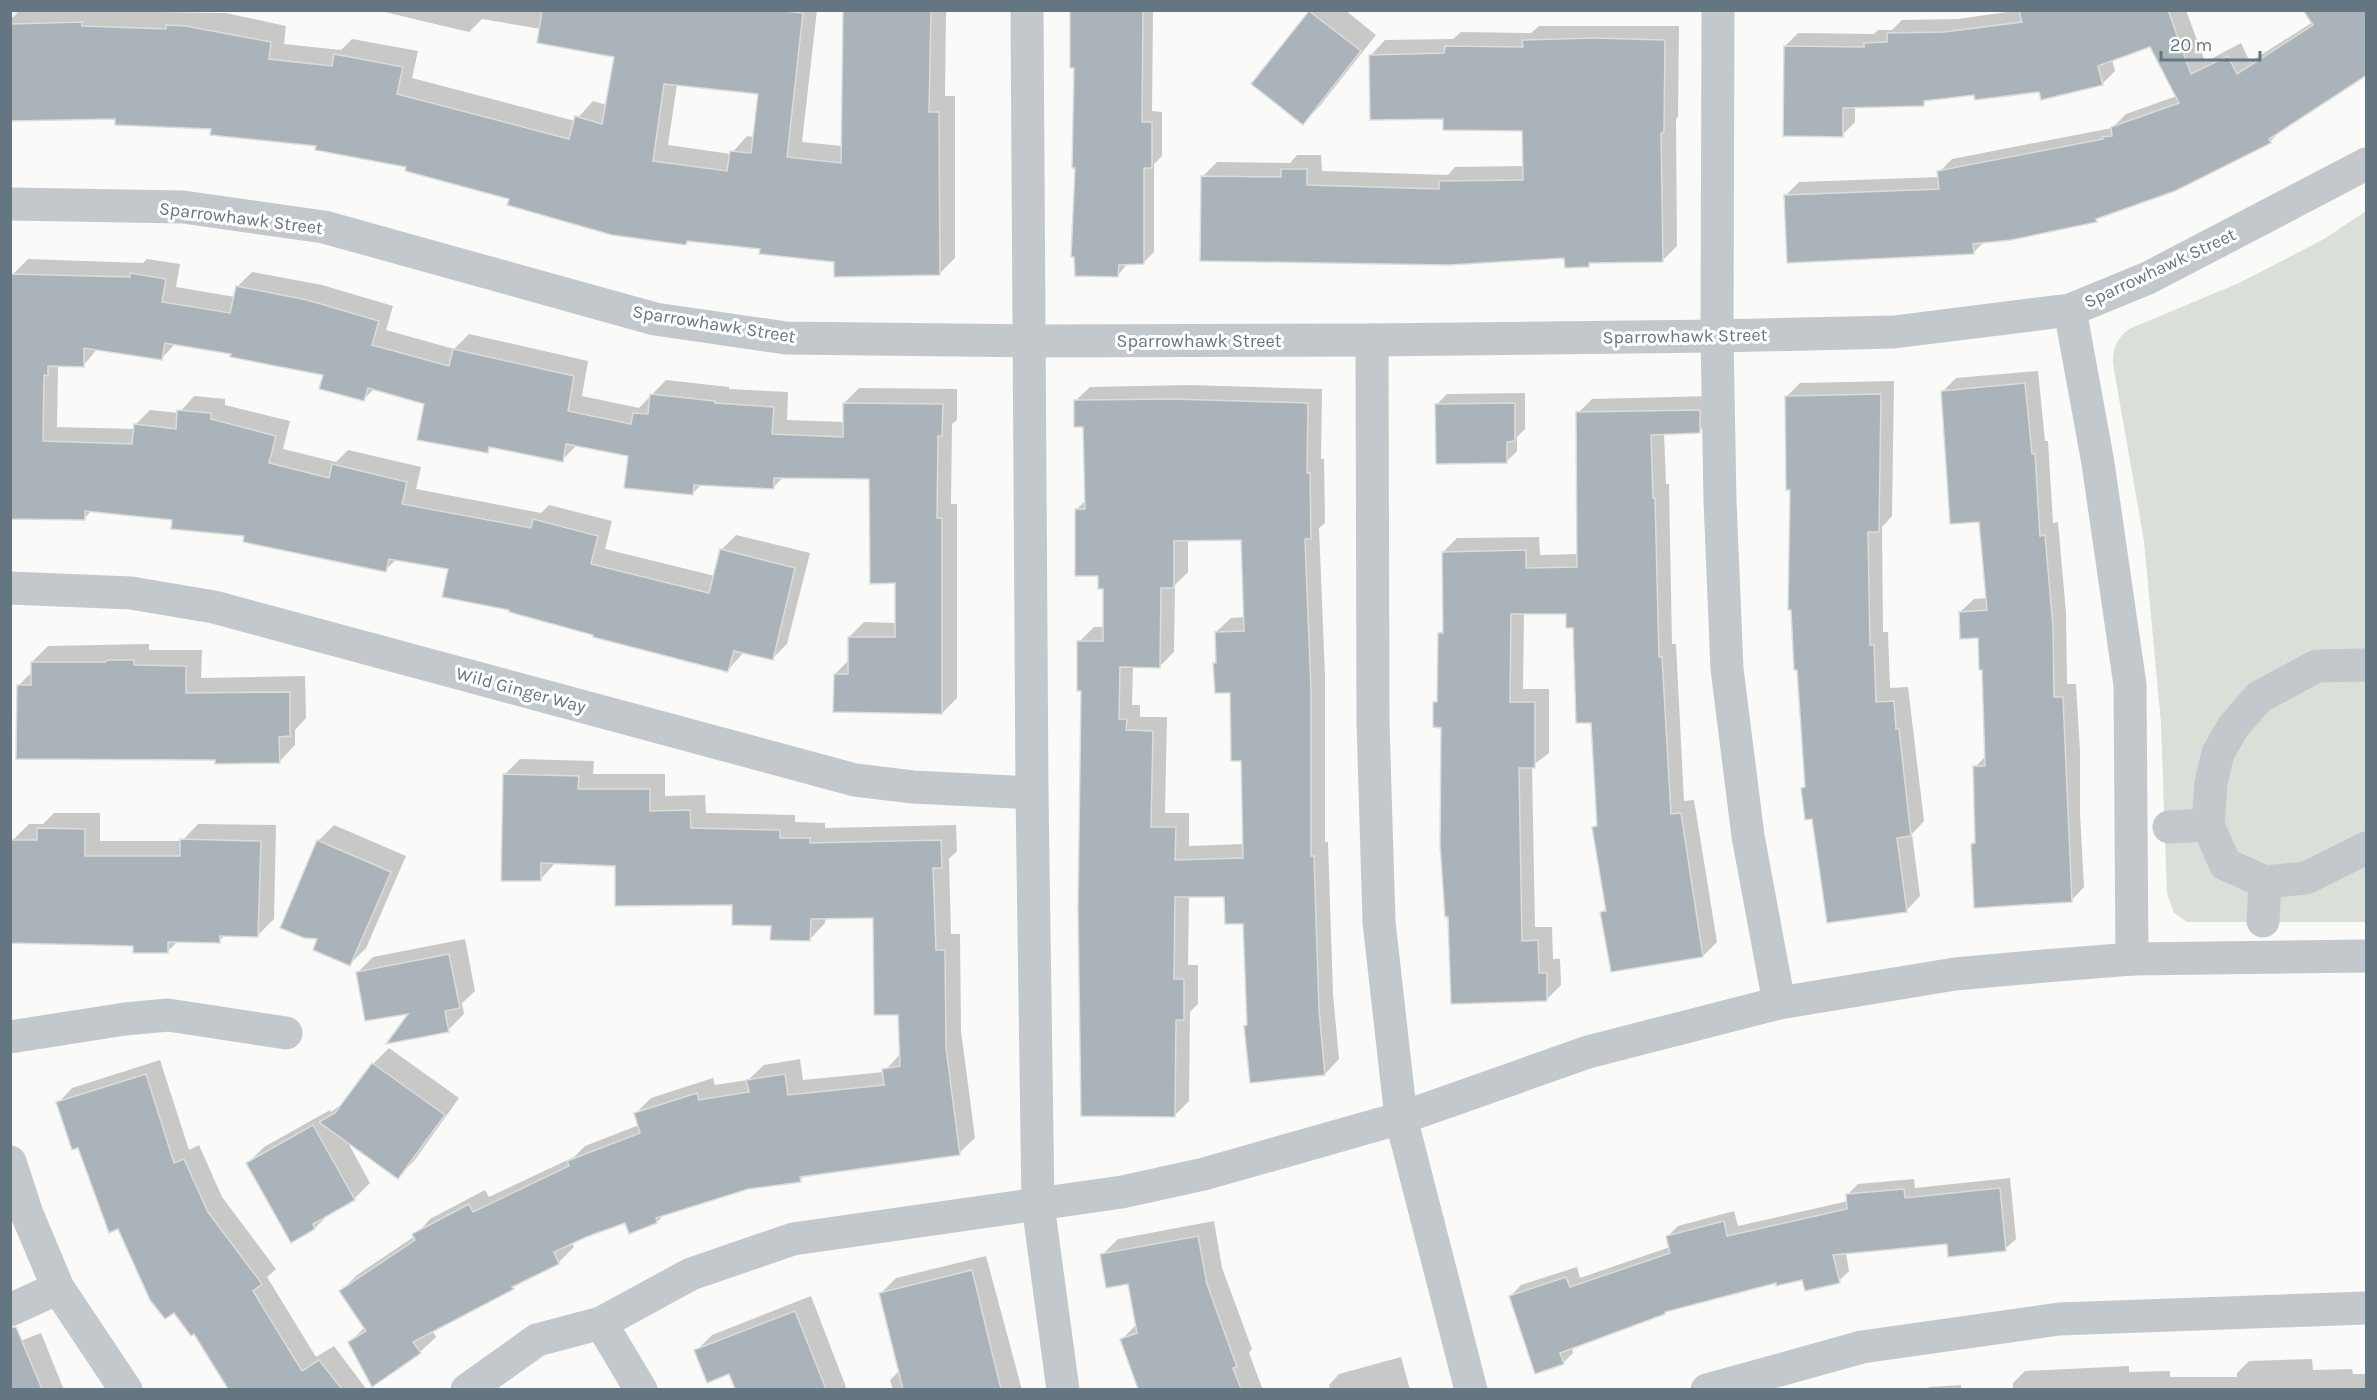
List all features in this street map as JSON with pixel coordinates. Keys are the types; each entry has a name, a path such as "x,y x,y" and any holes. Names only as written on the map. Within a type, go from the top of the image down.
{"street":[{"path":"1027,10 1031,341 1032,793 1038,1205 1063,1389"},
{"path":"1718,10 1717,336 1727,669 1748,836 1779,1002"},
{"name":"Sparrowhawk Street","path":"10,204 183,207 324,227 655,319 786,338 1031,341 1717,336 1894,332 2070,310 2148,278 2367,164"},
{"path":"2070,310 2098,463 2130,685 2132,959"},
{"path":"1372,340 1373,722 1379,922 1401,1118 1470,1389"},
{"name":"Wild Ginger Way","path":"10,588 132,593 214,607 855,780 913,787 1032,793"},
{"path":"2367,665 2317,666 2259,697 2233,727 2218,753 2211,783 2208,825 2224,864 2265,882 2306,878 2367,848"},
{"path":"2169,827 2208,825"},
{"path":"2263,921 2265,882"},
{"path":"467,1389 537,1340 601,1323 691,1274 793,1239 1122,1192 1204,1174 1401,1118 1588,1052 1779,1002 1955,974 2132,959 2367,956"},
{"path":"10,1037 125,1018 168,1015 286,1033"},
{"path":"10,1162 27,1214 58,1288 126,1389"},
{"path":"10,1310 58,1288"},
{"path":"1707,1389 1862,1347 2059,1319 2367,1308"},
{"path":"601,1323 641,1389"}],"shaded area":[{"path":"2366,211 2366,922 2187,922 2174,913 2167,893 2161,723 2144,541 2113,364 2114,349 2121,336 2129,329 2239,283 2324,239"}],"building":[{"path":"542,10 777,10 803,13 787,157 841,163 843,10 931,10 929,112 939,112 940,275 834,277 834,262 759,254 760,249 687,241 686,245 612,235 507,205 509,199 405,171 406,167 315,150 316,146 210,135 211,129 115,125 115,119 10,121 10,24 82,22 82,26 166,29 166,25 186,26 271,42 269,59 332,66 334,54 403,67 397,94 569,139 575,116 602,124 614,57 537,43","holes":["664,84 758,94 751,153 730,151 727,171 653,161"]},
{"path":"1143,10 1142,122 1152,122 1152,168 1144,168 1144,264 1119,265 1118,277 1075,276 1074,257 1071,257 1075,168 1072,168 1074,68 1070,68 1070,11"},
{"path":"2019,10 2168,10 2191,74 2228,56 2237,74 2313,25 2303,10 2367,10 2367,75 2269,139 2271,143 2175,191 2096,219 2097,222 2011,240 1973,244 1974,254 1787,263 1784,195 1939,189 1937,171 2103,139 2102,137 2112,136 2111,127 2179,103 2150,47 2098,66 2103,85 2041,100 2039,92 1975,100 1974,95 1924,101 1924,106 1843,108 1843,137 1783,136 1784,46 1864,47 1864,43 1887,42 1887,33 1944,32 2022,22"},
{"path":"1309,11 1361,51 1303,125 1251,84"},
{"path":"1594,38 1665,40 1664,133 1661,133 1663,262 1589,263 1589,267 1565,268 1564,258 1449,265 1200,261 1201,176 1281,177 1281,169 1307,169 1307,185 1439,189 1439,181 1523,180 1522,131 1443,130 1443,119 1370,120 1369,55 1444,53 1445,46 1523,47 1522,40"},
{"path":"130,273 166,279 162,302 230,313 236,286 307,300 379,321 372,345 449,366 453,349 574,376 568,411 631,424 633,413 648,414 650,394 715,401 715,403 774,407 772,434 843,437 843,403 943,404 942,436 938,436 937,518 942,518 942,714 833,712 834,674 848,674 848,637 895,637 895,583 870,584 869,479 774,478 774,489 694,485 693,495 624,488 628,456 566,444 563,462 489,447 488,453 417,440 424,404 368,388 364,401 319,389 323,375 230,357 231,354 165,343 162,360 84,348 84,367 48,366 48,376 44,375 43,441 132,444 134,424 176,429 177,410 211,413 211,419 276,436 269,463 329,478 332,464 407,482 402,504 531,528 533,519 598,536 591,564 709,593 720,549 795,568 773,660 734,651 728,672 593,637 593,635 509,612 509,610 442,597 448,569 389,559 386,572 243,542 244,536 171,529 172,520 85,511 85,520 10,519 11,274 130,277"},
{"path":"2025,383 2032,454 2035,453 2040,536 2045,535 2053,627 2054,697 2063,697 2072,902 1974,908 1971,844 1975,843 1973,766 1985,766 1982,670 1979,670 1978,638 1960,639 1959,612 1987,610 1979,522 1950,524 1941,391"},
{"path":"1881,394 1879,532 1868,532 1870,645 1874,645 1876,702 1894,701 1896,729 1899,729 1911,836 1897,838 1907,912 1827,923 1812,819 1805,820 1801,788 1805,787 1797,670 1794,670 1791,610 1788,610 1790,490 1786,490 1785,396"},
{"path":"1174,399 1308,403 1307,473 1310,473 1311,539 1305,539 1311,690 1311,856 1314,856 1319,1010 1325,1075 1250,1083 1244,1026 1247,1025 1243,924 1225,924 1224,897 1175,897 1174,979 1184,979 1184,1020 1176,1020 1175,1117 1081,1116 1078,908 1081,691 1077,691 1077,641 1103,641 1103,589 1098,589 1098,576 1075,576 1075,509 1085,509 1083,427 1074,427 1074,400","holes":["1241,540 1244,631 1215,632 1216,663 1213,663 1215,693 1230,693 1231,761 1241,761 1243,858 1175,860 1176,827 1151,827 1153,731 1126,730 1127,719 1119,719 1120,667 1160,668 1161,588 1174,588 1174,541"]},
{"path":"1515,403 1515,441 1507,442 1507,463 1436,464 1435,404"},
{"path":"1700,410 1700,433 1651,435 1659,657 1662,657 1671,814 1681,813 1703,957 1611,972 1600,912 1606,911 1592,827 1597,826 1591,723 1576,723 1573,628 1566,628 1566,614 1511,614 1510,702 1535,702 1535,768 1519,768 1522,941 1538,940 1539,973 1547,973 1547,1001 1451,1004 1448,917 1445,917 1440,844 1441,728 1433,727 1433,702 1437,702 1438,633 1443,633 1442,552 1526,550 1526,568 1577,567 1576,412"},
{"path":"107,660 134,660 134,665 186,666 186,693 290,692 290,736 279,737 280,763 215,764 215,760 16,759 17,685 31,685 31,662 106,662"},
{"path":"503,774 579,776 578,789 650,789 650,811 690,810 691,828 780,830 780,838 810,838 810,843 941,840 942,868 933,868 936,950 945,950 946,1048 960,1155 800,1177 801,1182 748,1189 656,1218 657,1223 629,1234 625,1223 586,1237 554,1252 559,1264 512,1287 514,1289 413,1342 421,1353 372,1387 348,1342 366,1331 339,1291 415,1240 412,1234 469,1204 473,1212 569,1166 567,1161 640,1133 634,1113 697,1093 699,1100 749,1092 746,1080 785,1074 788,1095 884,1085 882,1069 900,1066 898,1015 874,1015 873,918 811,919 810,941 770,940 771,926 732,925 732,905 615,906 615,866 541,863 541,881 501,881"},
{"path":"37,828 85,829 85,856 180,856 180,839 261,841 258,937 220,936 220,943 168,942 168,953 133,953 133,946 10,943 11,840 37,840"},
{"path":"317,840 391,872 350,966 313,950 317,939 304,938 280,928"},
{"path":"449,954 460,1008 445,1011 449,1032 386,1044 408,1014 365,1021 356,972"},
{"path":"372,1063 445,1115 398,1179 319,1122 335,1113"},
{"path":"146,1074 174,1163 184,1159 208,1212 262,1284 253,1291 302,1371 319,1360 342,1389 228,1389 194,1334 191,1336 174,1313 165,1319 150,1300 118,1229 109,1233 78,1148 72,1150 56,1102"},
{"path":"313,1125 355,1200 313,1224 315,1229 291,1243 246,1163"},
{"path":"2000,1188 2006,1251 1948,1257 1947,1244 1833,1255 1840,1283 1805,1291 1802,1280 1776,1286 1776,1283 1665,1312 1665,1314 1560,1353 1564,1364 1535,1374 1509,1296 1566,1277 1570,1287 1670,1253 1666,1236 1724,1221 1727,1236 1847,1209 1846,1194 1904,1189 1905,1198"},
{"path":"1198,1236 1207,1284 1237,1367 1233,1368 1241,1389 1138,1389 1120,1339 1137,1333 1128,1284 1106,1288 1100,1254"},
{"path":"972,1270 1001,1389 903,1389 879,1293"},
{"path":"795,1311 826,1389 735,1389 729,1374 707,1383 694,1350"},
{"path":"16,1327 42,1389 10,1389 10,1328"}]}
